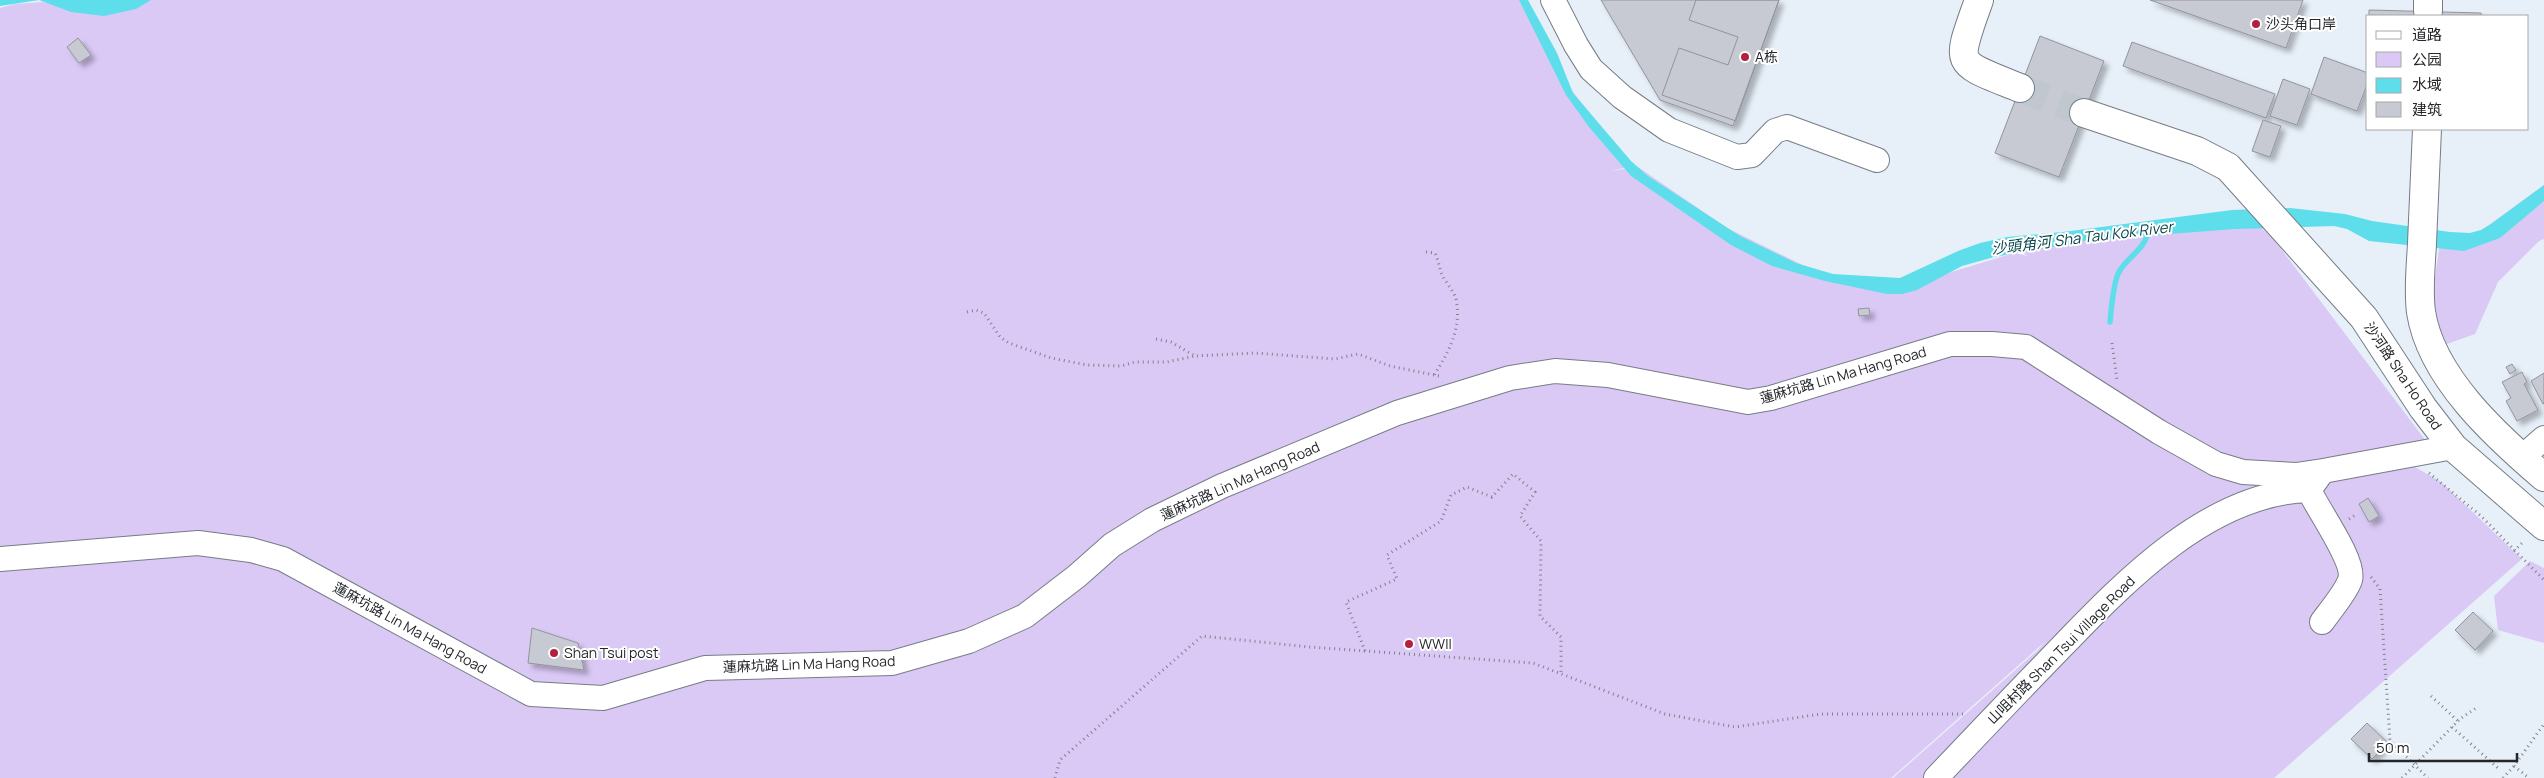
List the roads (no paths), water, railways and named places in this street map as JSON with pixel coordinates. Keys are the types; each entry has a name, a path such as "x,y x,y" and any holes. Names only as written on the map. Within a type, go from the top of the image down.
{"main road":[{"path":"1979,0 1963,47 1966,63 1973,69 2020,88"},
{"name":"沙河路 Sha Ho Road","path":"2084,113 2197,151 2222,164 2239,178 2364,318 2422,408 2453,447 2534,534"},
{"path":"2427,130 2420,280 2424,325 2448,376 2480,417 2521,458 2544,477"}],"street":[{"path":"1553,0 1576,45 1591,69 1622,97 1669,130 1737,157 1752,155 1775,131 1787,127 1878,160"},
{"name":"蓮麻坑路 Lin Ma Hang Road","path":"0,559 198,543 252,550 283,559 531,694 604,698 705,668 892,663 969,641 1025,616 1077,576 1112,545 1152,520 1222,486 1397,413 1510,378 1555,371 1608,375 1748,402 1771,398 1950,344 2026,346 2159,432 2216,464 2243,472 2296,475 2323,471"},
{"path":"2521,458 2544,438"},
{"path":"2322,622 2351,579 2349,563 2309,490 2323,471 2453,447"},
{"name":"山咀村路 Shan Tsui Village Road","path":"1936,778 2109,598 2169,548 2209,522 2260,497 2281,491 2309,490"}],"water":[{"path":"0,0 39,0 0,6"},
{"path":"39,0 151,0 136,9 104,16 71,12"},
{"name":"沙頭角河 Sha Tau Kok River","path":"1519,0 1528,0 1557,53 1573,93 1631,161 1648,176 1740,236 1796,263 1833,274 1900,278 1958,251 1980,243 2007,237 2063,232 2232,210 2290,208 2345,214 2372,221 2450,232 2470,233 2481,230 2491,224 2544,185 2544,201 2500,238 2464,251 2369,241 2347,229 2334,226 2235,229 2090,240 1994,257 1962,266 1917,290 1902,294 1887,294 1825,281 1772,266 1731,245 1631,176 1589,127 1566,95"}],"waterway":[{"name":"沙頭角河 Sha Tau Kok River","path":"2110,322 2117,276 2122,267 2144,243 2148,231"}],"tunnel":[{"path":"2020,88 2084,113"}],"place":[{"name":"沙头角口岸","path":"2256,24"},
{"name":"A栋","path":"1745,57"},
{"name":"WWII","path":"1409,644"},
{"name":"Shan Tsui post","path":"554,653"}]}
